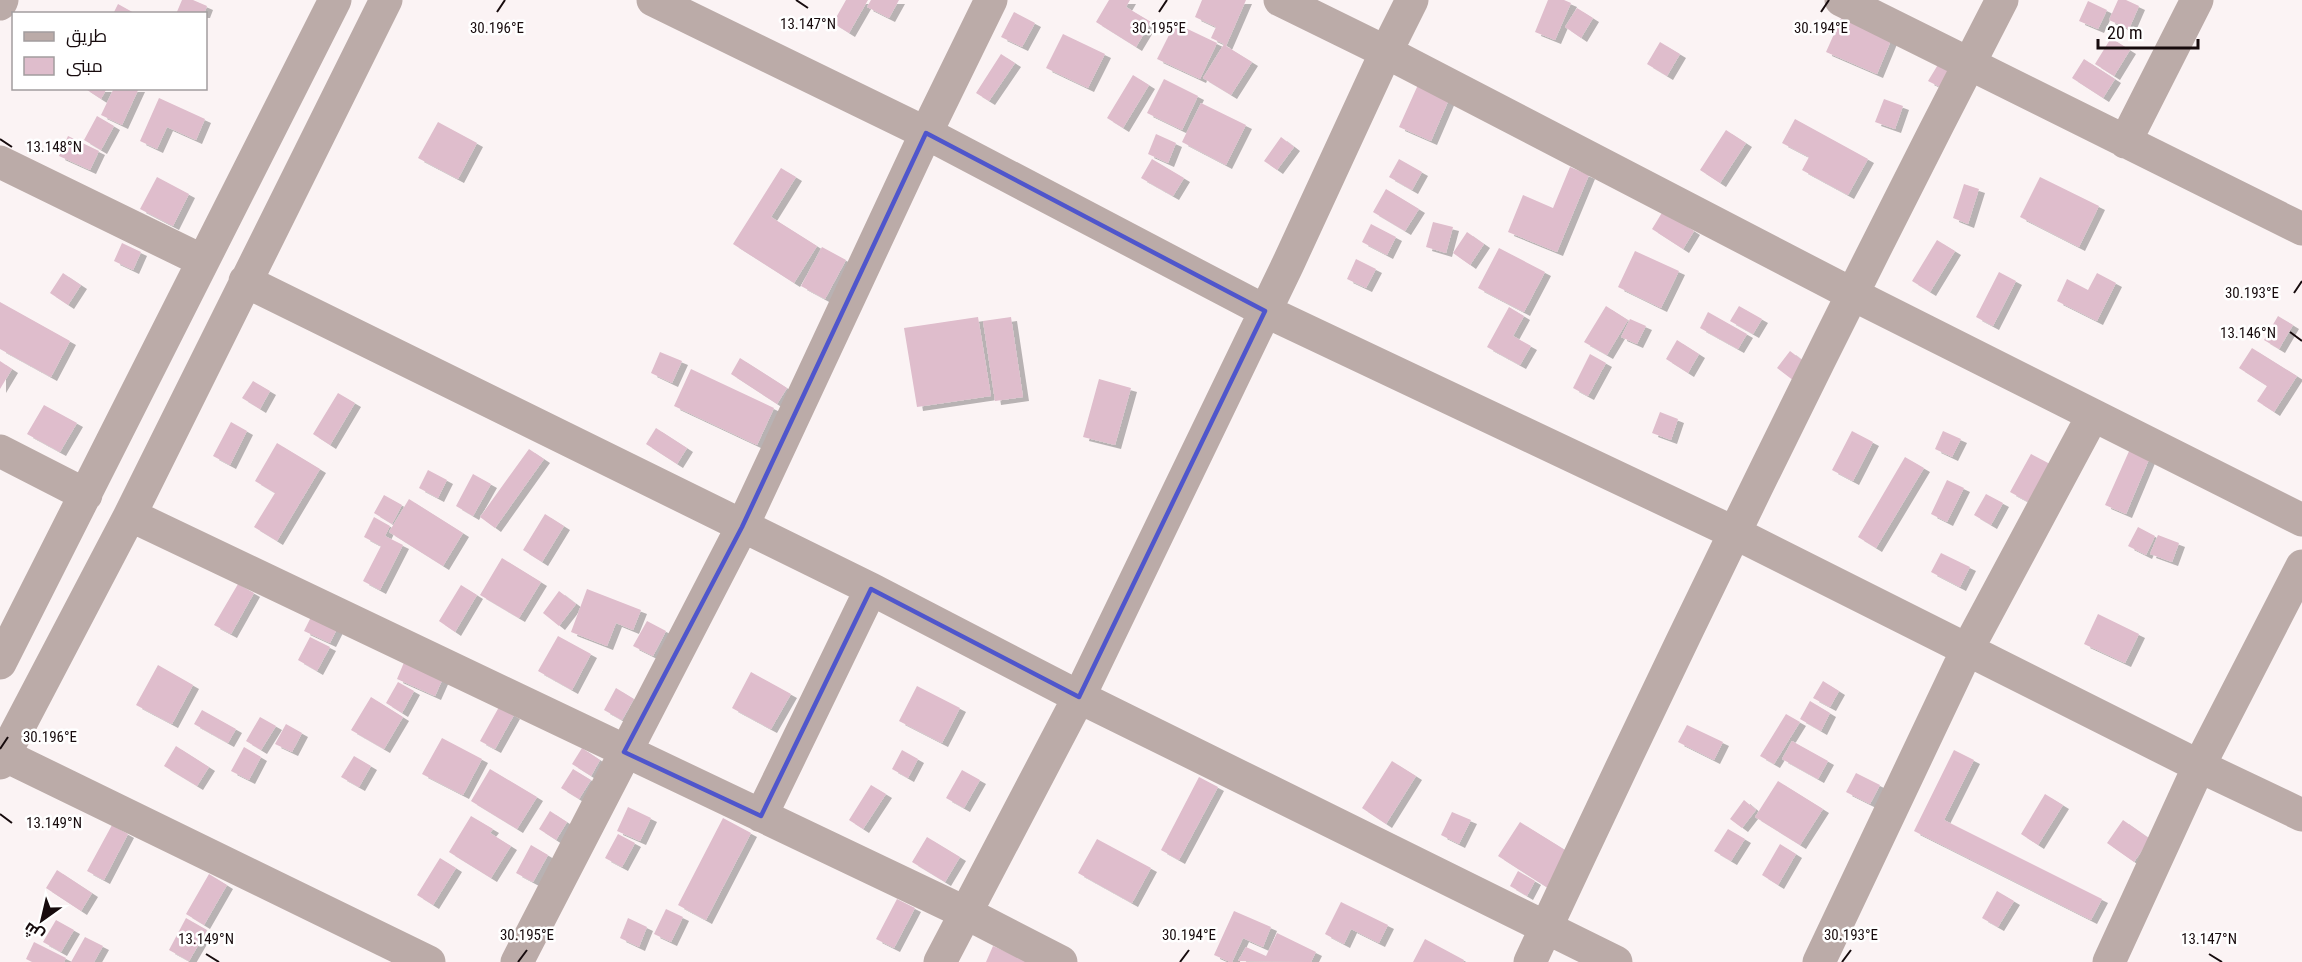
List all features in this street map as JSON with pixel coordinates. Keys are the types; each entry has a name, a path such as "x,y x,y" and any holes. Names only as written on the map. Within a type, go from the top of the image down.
{"street":[{"path":"0,663 335,0"},
{"path":"386,0 130,515 2,759 429,962"},
{"path":"653,0 926,134 1265,311 1735,533 2199,766 2302,815"},
{"path":"517,962 742,527 991,0"},
{"path":"1280,0 1386,52 1852,294 2302,520"},
{"path":"940,962 1079,697 1412,0"},
{"path":"1841,0 2302,229"},
{"path":"1530,962 1852,294 2002,0"},
{"path":"2126,142 2197,0"},
{"path":"0,162 203,261"},
{"path":"245,281 871,589 1079,697 1616,962"},
{"path":"1819,962 1967,650 2093,415"},
{"path":"0,451 86,495"},
{"path":"130,515 966,913 1061,962"},
{"path":"2109,962 2199,766 2302,566"},
{"path":"761,816 871,589"}],"highlighted area":[{"path":"926,133 1265,311 1079,697 871,589 761,816 624,752 742,527"}],"building":[{"path":"182,0 193,0 207,6 205,12 177,12"},
{"path":"846,0 868,0 849,33 833,23"},
{"path":"871,0 899,0 889,18 867,7"},
{"path":"1109,0 1130,0 1126,7 1151,22 1136,47 1096,22"},
{"path":"1202,0 1246,0 1226,46 1252,62 1231,95 1203,78 1224,44 1211,38 1216,27 1195,17"},
{"path":"1548,0 1564,0 1571,3 1555,40 1535,32"},
{"path":"2118,0 2126,0 2139,6 2129,29 2109,20"},
{"path":"2088,1 2107,10 2098,29 2079,21"},
{"path":"118,4 132,12 114,12"},
{"path":"1577,8 1593,18 1581,38 1565,27"},
{"path":"1014,12 1035,23 1022,47 1001,37"},
{"path":"1842,16 1892,38 1877,74 1826,52"},
{"path":"1175,23 1217,43 1200,79 1157,59"},
{"path":"1063,34 1105,54 1088,88 1046,68"},
{"path":"2111,38 2130,50 2114,76 2095,64"},
{"path":"1660,42 1680,54 1667,76 1647,64"},
{"path":"1001,54 1015,63 989,101 976,93"},
{"path":"2084,59 2115,79 2103,98 2072,78"},
{"path":"1939,63 1956,73 1946,90 1928,81"},
{"path":"1133,75 1149,85 1123,128 1107,118"},
{"path":"1422,76 1453,90 1431,141 1399,127"},
{"path":"1164,79 1198,96 1182,130 1147,113"},
{"path":"87,90 106,90 101,99"},
{"path":"113,90 138,90 122,125 101,115"},
{"path":"159,98 205,119 196,140 167,127 157,149 140,141"},
{"path":"1884,99 1903,106 1895,129 1875,122"},
{"path":"1201,103 1246,125 1226,165 1182,142"},
{"path":"97,116 114,126 101,150 84,140"},
{"path":"1795,119 1868,159 1848,195 1802,170 1809,157 1782,143"},
{"path":"438,122 477,143 458,179 418,158"},
{"path":"1726,130 1746,143 1720,183 1700,170"},
{"path":"1156,134 1176,143 1168,163 1148,154"},
{"path":"68,136 99,151 90,170 59,156"},
{"path":"1281,137 1294,147 1277,170 1264,161"},
{"path":"1152,159 1184,178 1173,196 1141,178"},
{"path":"1399,159 1422,172 1412,190 1389,177"},
{"path":"1570,167 1589,175 1557,252 1508,232 1523,195 1553,208"},
{"path":"781,168 796,177 771,217 817,246 794,283 733,244"},
{"path":"157,177 189,194 173,226 140,209"},
{"path":"2040,177 2099,206 2079,247 2020,217"},
{"path":"1964,184 1979,189 1968,224 1953,218"},
{"path":"1386,189 1419,209 1405,231 1373,212"},
{"path":"1663,211 1694,231 1683,249 1652,229"},
{"path":"1433,222 1453,227 1446,253 1426,247"},
{"path":"1371,224 1396,237 1387,255 1362,242"},
{"path":"1467,232 1484,244 1470,265 1453,253"},
{"path":"1937,240 1955,251 1930,292 1912,281"},
{"path":"122,243 141,252 133,270 114,261"},
{"path":"822,247 846,260 825,299 801,286"},
{"path":"1499,248 1545,272 1524,312 1478,288"},
{"path":"1635,251 1679,271 1661,308 1618,287"},
{"path":"1356,259 1376,269 1366,288 1347,279"},
{"path":"1999,272 2016,281 1993,326 1976,317"},
{"path":"63,273 81,285 68,305 50,293"},
{"path":"2097,273 2116,283 2097,321 2057,301 2067,279 2088,290"},
{"path":"0,302 70,341 51,377 0,349"},
{"path":"1606,306 1628,320 1607,355 1584,342"},
{"path":"1739,306 1762,319 1753,334 1730,321"},
{"path":"1509,307 1524,316 1513,336 1531,346 1520,365 1487,347"},
{"path":"1708,312 1747,334 1738,349 1700,328"},
{"path":"2278,316 2293,325 2279,349 2264,340"},
{"path":"978,317 991,396 917,407 904,328"},
{"path":"1011,317 1023,397 995,401 983,321"},
{"path":"1630,319 1646,326 1637,344 1621,337"},
{"path":"1677,340 1699,354 1688,373 1666,359"},
{"path":"2252,348 2297,376 2274,412 2257,401 2267,386 2239,368"},
{"path":"1790,351 1811,367 1798,384 1777,368"},
{"path":"660,352 682,361 672,383 651,373"},
{"path":"1590,354 1606,363 1588,396 1573,388"},
{"path":"740,358 787,388 777,404 731,374"},
{"path":"0,361 12,369 0,389"},
{"path":"691,369 774,408 757,445 674,406"},
{"path":"1099,379 1131,388 1115,445 1083,437"},
{"path":"253,381 270,391 260,409 242,398"},
{"path":"338,393 355,403 330,445 313,434"},
{"path":"44,405 77,423 60,452 27,434"},
{"path":"1660,412 1678,419 1671,440 1652,433"},
{"path":"231,422 247,431 230,465 213,456"},
{"path":"656,428 687,448 677,464 646,444"},
{"path":"1852,431 1873,442 1853,481 1832,470"},
{"path":"1943,431 1961,439 1952,457 1935,449"},
{"path":"277,443 320,469 277,541 254,527 275,493 255,481"},
{"path":"529,449 544,459 495,528 480,517"},
{"path":"2130,449 2150,457 2126,514 2105,505"},
{"path":"2031,454 2069,474 2049,513 2010,492"},
{"path":"1905,457 1924,468 1876,548 1858,537"},
{"path":"428,470 447,480 438,498 419,488"},
{"path":"473,474 491,484 473,516 456,506"},
{"path":"1947,480 1964,488 1947,522 1931,514"},
{"path":"1986,494 2003,503 1991,525 1974,515"},
{"path":"384,495 402,505 392,524 374,513"},
{"path":"409,499 463,533 443,566 389,532"},
{"path":"545,514 564,526 542,562 523,550"},
{"path":"374,517 390,526 385,536 403,545 380,590 363,581 381,546 364,537"},
{"path":"2138,527 2155,536 2146,555 2128,546"},
{"path":"2158,535 2179,543 2172,562 2150,554"},
{"path":"1941,553 1970,567 1960,587 1931,572"},
{"path":"502,558 541,582 519,618 480,595"},
{"path":"238,584 254,593 231,634 214,625"},
{"path":"461,585 477,595 455,632 439,621"},
{"path":"587,589 641,610 633,630 616,623 607,646 571,632"},
{"path":"559,591 576,604 559,626 543,613"},
{"path":"2098,614 2139,634 2125,663 2084,644"},
{"path":"311,617 337,629 330,643 304,631"},
{"path":"647,621 666,631 653,656 633,646"},
{"path":"558,636 591,654 572,690 538,671"},
{"path":"310,637 330,647 317,671 298,660"},
{"path":"405,660 444,676 435,696 397,679"},
{"path":"158,665 193,685 172,724 136,705"},
{"path":"751,672 791,694 771,729 732,708"},
{"path":"1823,681 1839,691 1830,707 1813,698"},
{"path":"398,682 414,691 402,713 386,703"},
{"path":"917,686 960,708 942,743 899,721"},
{"path":"616,688 634,699 622,720 604,710"},
{"path":"371,697 403,717 384,749 351,730"},
{"path":"1810,701 1830,713 1821,731 1800,719"},
{"path":"499,707 514,715 495,749 480,741"},
{"path":"202,710 236,729 228,743 194,724"},
{"path":"1786,714 1800,722 1774,764 1760,756"},
{"path":"260,717 276,726 261,750 246,741"},
{"path":"286,724 302,733 292,752 275,744"},
{"path":"1687,725 1723,742 1714,760 1678,742"},
{"path":"442,738 482,759 463,795 422,774"},
{"path":"1792,741 1828,761 1818,779 1782,759"},
{"path":"176,746 209,767 197,786 164,766"},
{"path":"244,747 261,757 249,780 231,771"},
{"path":"582,748 600,760 591,776 572,764"},
{"path":"902,750 918,759 908,778 892,769"},
{"path":"1954,750 1974,760 1944,820 2102,899 2091,920 1914,831"},
{"path":"354,756 371,766 359,787 341,777"},
{"path":"1392,761 1416,776 1386,824 1362,808"},
{"path":"490,769 537,797 517,829 471,801"},
{"path":"573,769 591,780 579,799 561,788"},
{"path":"962,770 980,780 964,808 946,798"},
{"path":"1856,773 1880,785 1870,804 1846,792"},
{"path":"1199,777 1218,787 1179,860 1161,850"},
{"path":"1778,781 1823,809 1800,845 1755,817"},
{"path":"871,785 886,794 863,829 849,820"},
{"path":"2045,794 2063,805 2038,845 2021,834"},
{"path":"1744,800 1756,810 1742,828 1730,819"},
{"path":"628,807 651,818 640,841 617,831"},
{"path":"550,811 567,822 556,840 539,829"},
{"path":"1452,812 1471,820 1459,844 1441,835"},
{"path":"471,816 493,829 490,833 511,846 491,878 449,852"},
{"path":"723,818 751,833 706,920 678,905"},
{"path":"2123,820 2150,839 2134,862 2107,843"},
{"path":"1520,822 1570,853 1548,888 1498,856"},
{"path":"112,825 128,834 104,880 87,871"},
{"path":"1728,829 1745,839 1731,861 1714,851"},
{"path":"618,834 635,843 622,867 605,858"},
{"path":"927,837 960,857 945,882 912,862"},
{"path":"1097,839 1151,868 1132,903 1078,873"},
{"path":"1780,844 1796,854 1778,885 1762,875"},
{"path":"531,845 548,855 533,882 516,873"},
{"path":"440,858 456,868 433,905 417,895"},
{"path":"57,870 92,893 81,911 46,888"},
{"path":"1518,871 1535,881 1527,896 1510,886"},
{"path":"209,874 227,885 204,925 186,914"},
{"path":"1997,891 2014,901 1998,927 1982,918"},
{"path":"897,899 915,908 894,948 876,939"},
{"path":"1341,902 1388,925 1379,943 1351,929 1344,944 1325,934"},
{"path":"666,909 683,917 671,942 654,934"},
{"path":"1234,911 1271,927 1263,947 1243,938 1230,962 1214,955"},
{"path":"186,918 207,930 189,961 169,950"},
{"path":"628,918 647,927 639,947 620,938"},
{"path":"56,920 74,930 61,952 43,942"},
{"path":"1277,933 1316,952 1311,962 1238,961 1246,947 1266,956"},
{"path":"85,937 103,946 94,962 71,962"},
{"path":"1425,939 1464,960 1463,962 1413,962"},
{"path":"34,942 66,958 64,962 32,962 26,959"},
{"path":"993,946 1029,962 986,962"}]}
